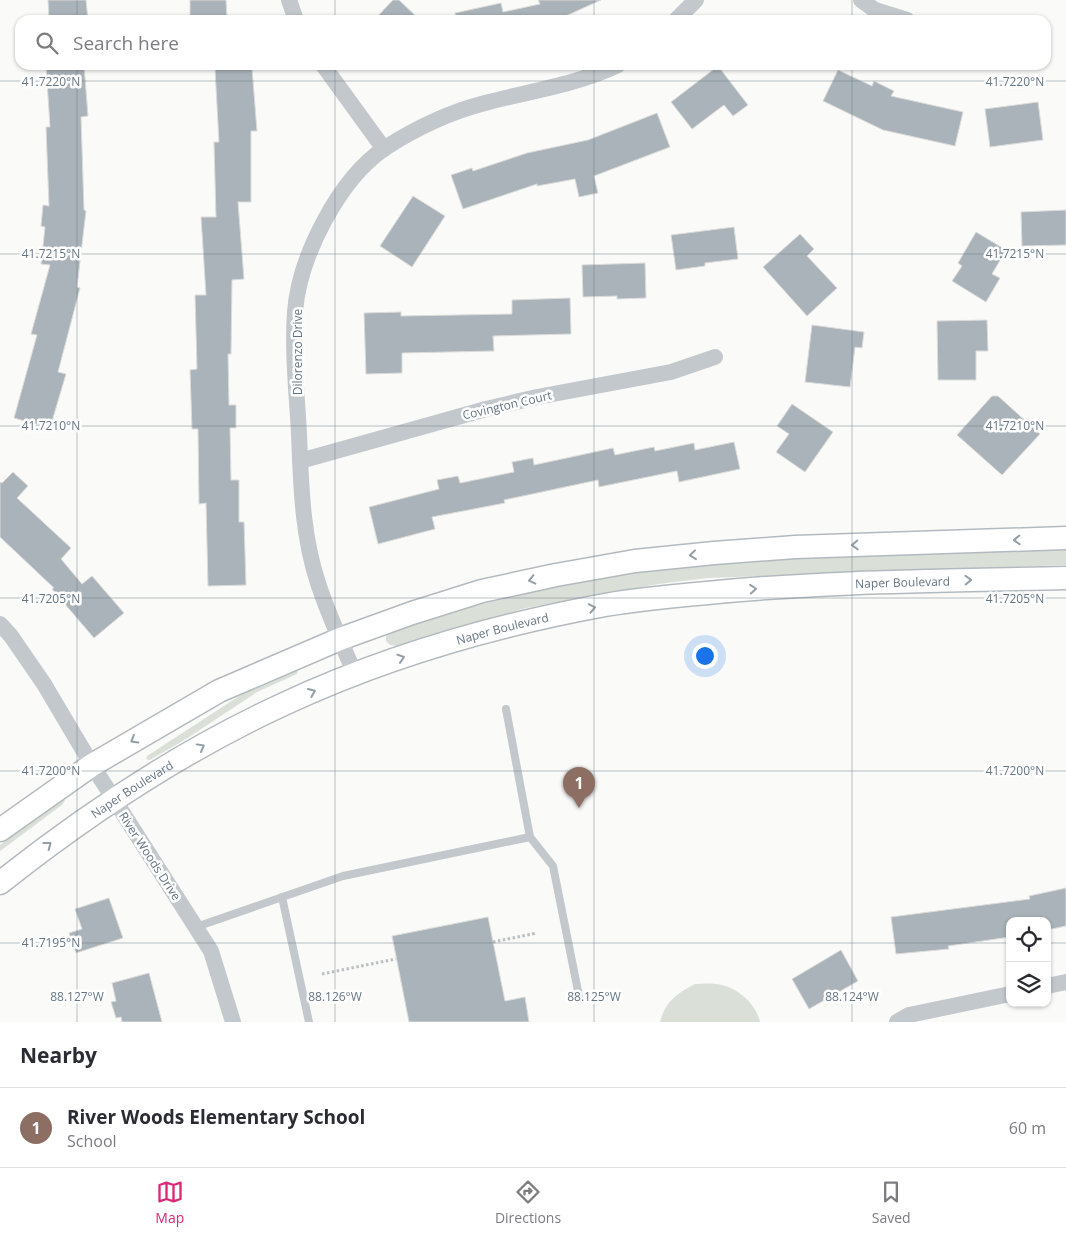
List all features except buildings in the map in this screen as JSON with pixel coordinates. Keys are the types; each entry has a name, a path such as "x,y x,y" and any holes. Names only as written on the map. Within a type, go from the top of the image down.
{"main road":[{"path":"0,830 92,765 219,691 340,639 412,612 482,591 556,575 714,552 795,547 1066,538"},
{"name":"Naper Boulevard","path":"0,883 49,844 114,799 223,734 284,704 355,674 426,650 514,625 607,605 755,588 1066,578"}],"street":[{"path":"289,0 294,15"},
{"path":"681,15 696,0"},
{"path":"861,0 875,10 891,15"},
{"path":"327,70 384,149"},
{"name":"Dilorenzo Drive","path":"355,674 318,584 307,540 302,503 295,354 295,310 304,270 318,233 335,202 356,175 384,149 425,125 455,112 484,103 596,76 608,70"},
{"name":"Covington Court","path":"300,461 486,409 537,397 672,372 715,357"},
{"name":"River Woods Drive","path":"0,624 11,636 44,684 92,765 211,951 233,1022"},
{"path":"1051,985 1066,982"},
{"path":"897,1022 909,1015 1006,995"}],"lane":[{"path":"506,709 530,837 553,866 579,996"},
{"path":"196,927 343,876 530,837"},
{"path":"282,897 310,1022"}],"path":[{"path":"493,942 537,933"},
{"path":"322,974 396,959"}],"shaded area":[{"path":"1066,549 1066,565 708,578 658,584 526,608 397,646 390,645 386,641 386,636 393,629 455,611 548,588 643,570 725,561 780,558"},
{"path":"298,668 297,674 257,692 186,739 150,760 146,759 147,756 250,689"},
{"path":"64,799 65,801 62,805 0,851 0,845 54,803"},
{"path":"695,984 723,985 737,991 754,1008 760,1022 660,1022 665,1009 673,999"}],"place":[{"name":"River Woods Elementary School","path":"579,808"}]}
